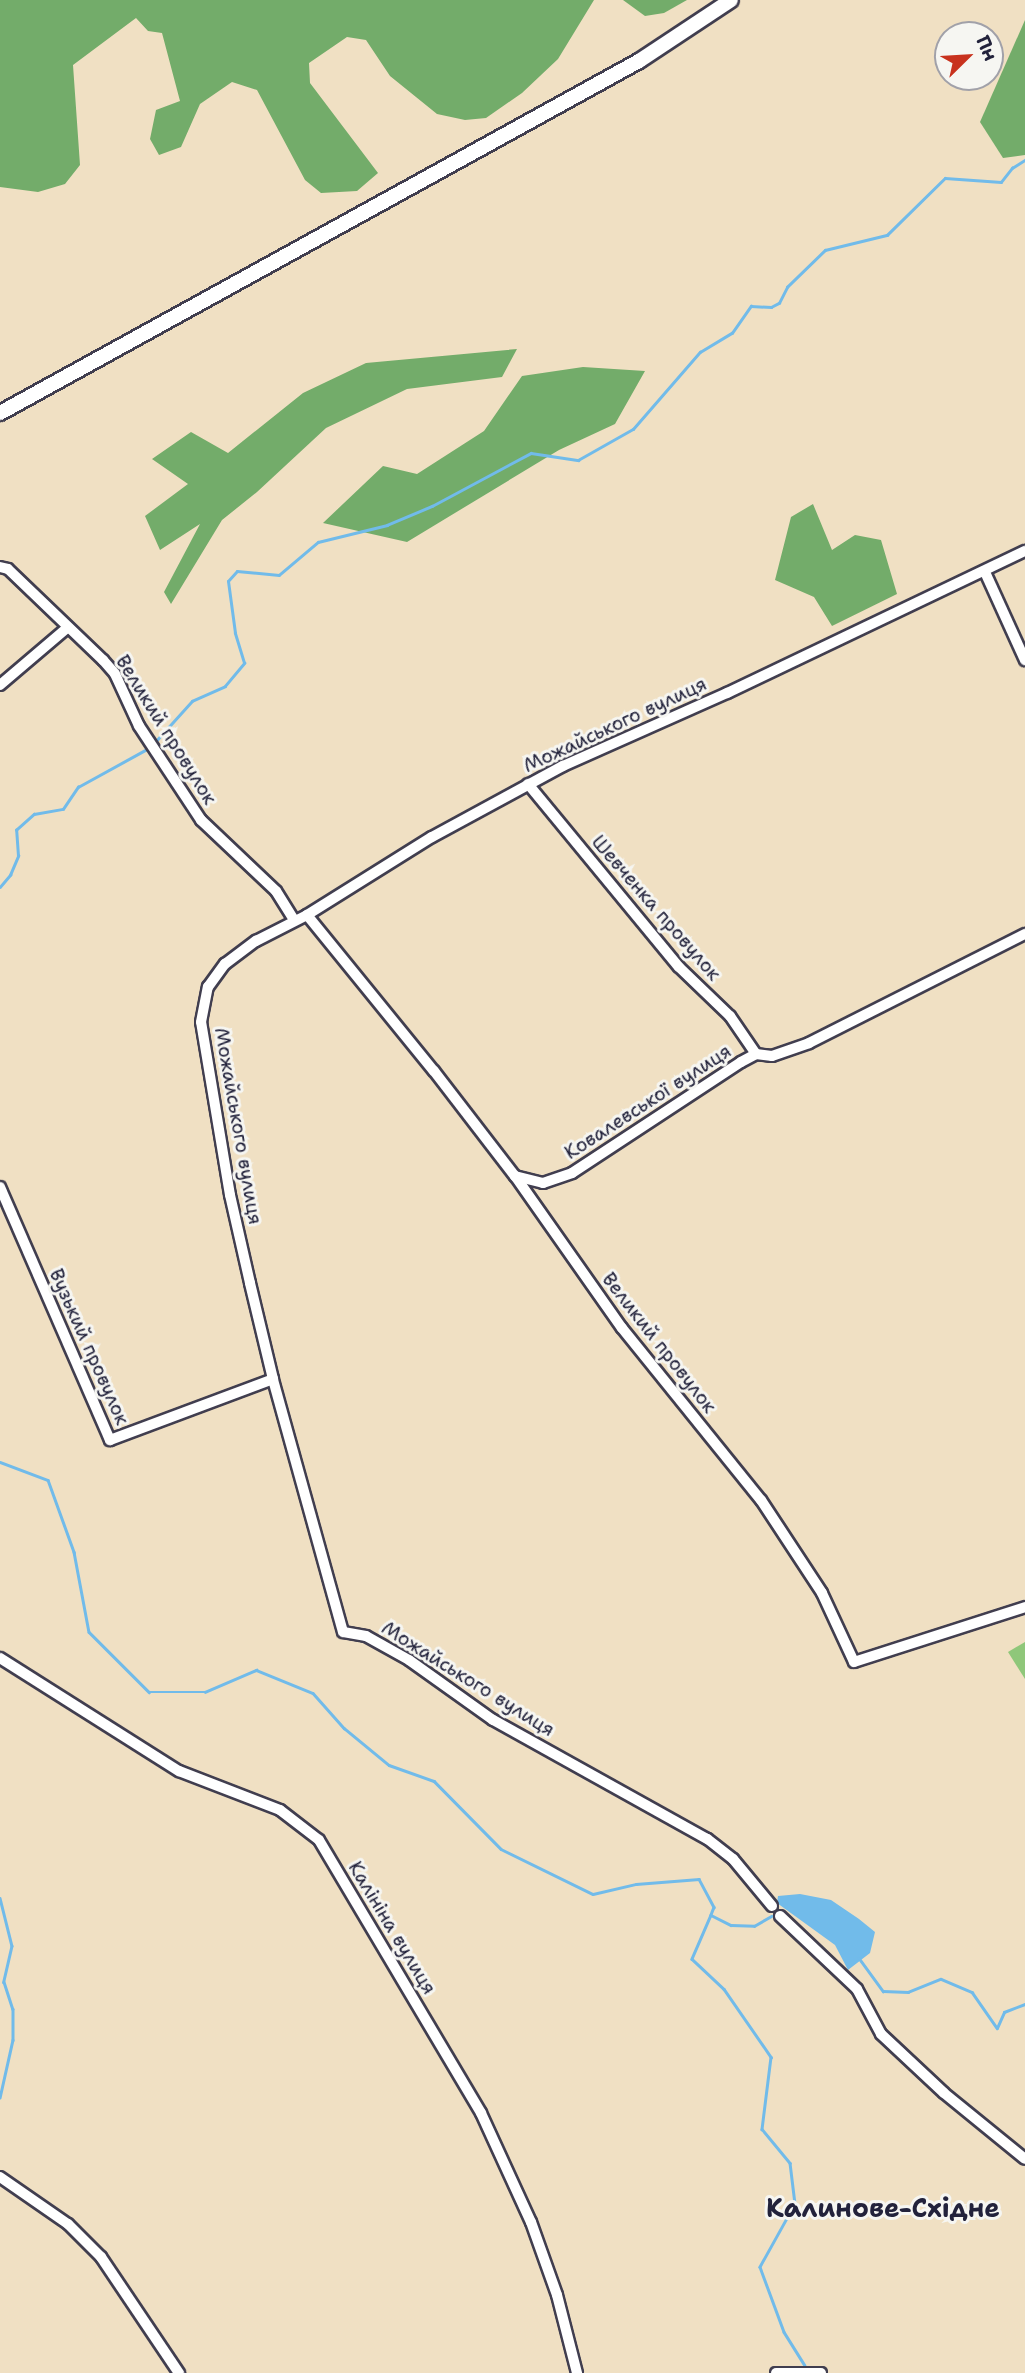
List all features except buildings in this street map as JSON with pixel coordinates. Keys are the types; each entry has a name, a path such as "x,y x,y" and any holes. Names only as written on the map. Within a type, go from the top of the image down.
{"main road":[{"path":"0,413 639,61 730,0"}],"street":[{"name":"Можайського вулиця","path":"772,1906 733,1859 707,1839 493,1720 409,1660 366,1636 343,1632 273,1379 230,1195 201,1022 208,987 225,964 256,941 307,915 432,837 528,784 1025,551"},
{"name":"Великий провулок","path":"0,567 8,569 115,674 139,726 201,820 276,891 294,920"},
{"path":"985,572 1025,660"},
{"path":"0,685 67,628"},
{"name":"Шевченка провулок","path":"528,784 679,967 730,1016 756,1054"},
{"name":"Великий провулок","path":"307,915 515,1176 622,1328 761,1500 822,1594 854,1662 1025,1607"},
{"name":"Ковалевської вулиця","path":"515,1176 543,1183 572,1173 713,1078 756,1054 772,1056 809,1043 1025,934"},
{"name":"Вузький провулок","path":"0,1187 110,1440 273,1379"},
{"name":"Калініна вулиця","path":"0,1658 179,1770 280,1810 319,1840 481,2113 531,2222 557,2295 577,2373"},
{"path":"780,1916 857,1989 881,2035 944,2093 1025,2160"},
{"path":"0,2177 68,2224 101,2257 179,2373"},
{"path":"776,2373 821,2373"}],"green space":[{"path":"0,0 594,0 558,59 522,93 486,118 465,120 437,114 390,76 366,40 347,37 309,63 310,83 378,173 357,191 321,193 305,180 257,90 232,82 200,104 181,147 159,155 150,139 156,110 180,101 162,33 148,31 136,18 73,65 80,165 65,184 38,192 0,187"},
{"path":"623,0 687,0 664,13 645,16"},
{"path":"1025,20 1025,155 1003,158 980,122 994,91 1004,91 1004,68"},
{"path":"517,349 502,377 407,389 326,428 257,492 222,520 171,604 164,592 200,524 160,550 145,516 188,484 152,459 191,432 228,453 303,393 366,363"},
{"path":"583,367 645,371 615,424 559,450 407,542 323,523 383,466 417,474 484,431 522,376"},
{"path":"813,504 832,550 855,535 881,540 897,594 832,626 814,597 775,580 791,517"},
{"path":"1025,1642 1025,1679 1008,1652"}],"water":[{"path":"800,1894 831,1900 875,1932 870,1953 848,1970 835,1945 777,1903 778,1896"}],"waterway":[{"path":"155,742 192,701 225,686 244,663 235,633 228,581 237,571 279,575 318,542 387,525 432,506 531,453 578,460 633,429 700,352 732,333 751,306 771,307 779,303 787,287 825,250 887,235 945,178 1001,182 1012,168 1025,160"},
{"path":"0,887 10,875 18,856 16,830 34,814 63,809 78,787 147,749"},
{"path":"0,1462 48,1480 74,1552 89,1632 149,1692 205,1692 256,1670 313,1693 344,1728 389,1765 434,1781 501,1849 593,1894 636,1884 699,1879 714,1907 711,1915 731,1925 754,1926 771,1916"},
{"path":"0,1898 12,1946 4,1982 13,2009 13,2040 0,2098"},
{"path":"711,1915 692,1959 724,1989 771,2057 762,2129 790,2163 795,2204 760,2267 784,2332 805,2365"},
{"path":"859,1958 883,1991 908,1992 941,1979 972,1992 997,2028 1004,2012 1025,2004"}],"district":[{"name":"Калинове-Східне","path":"883,2208"}]}
